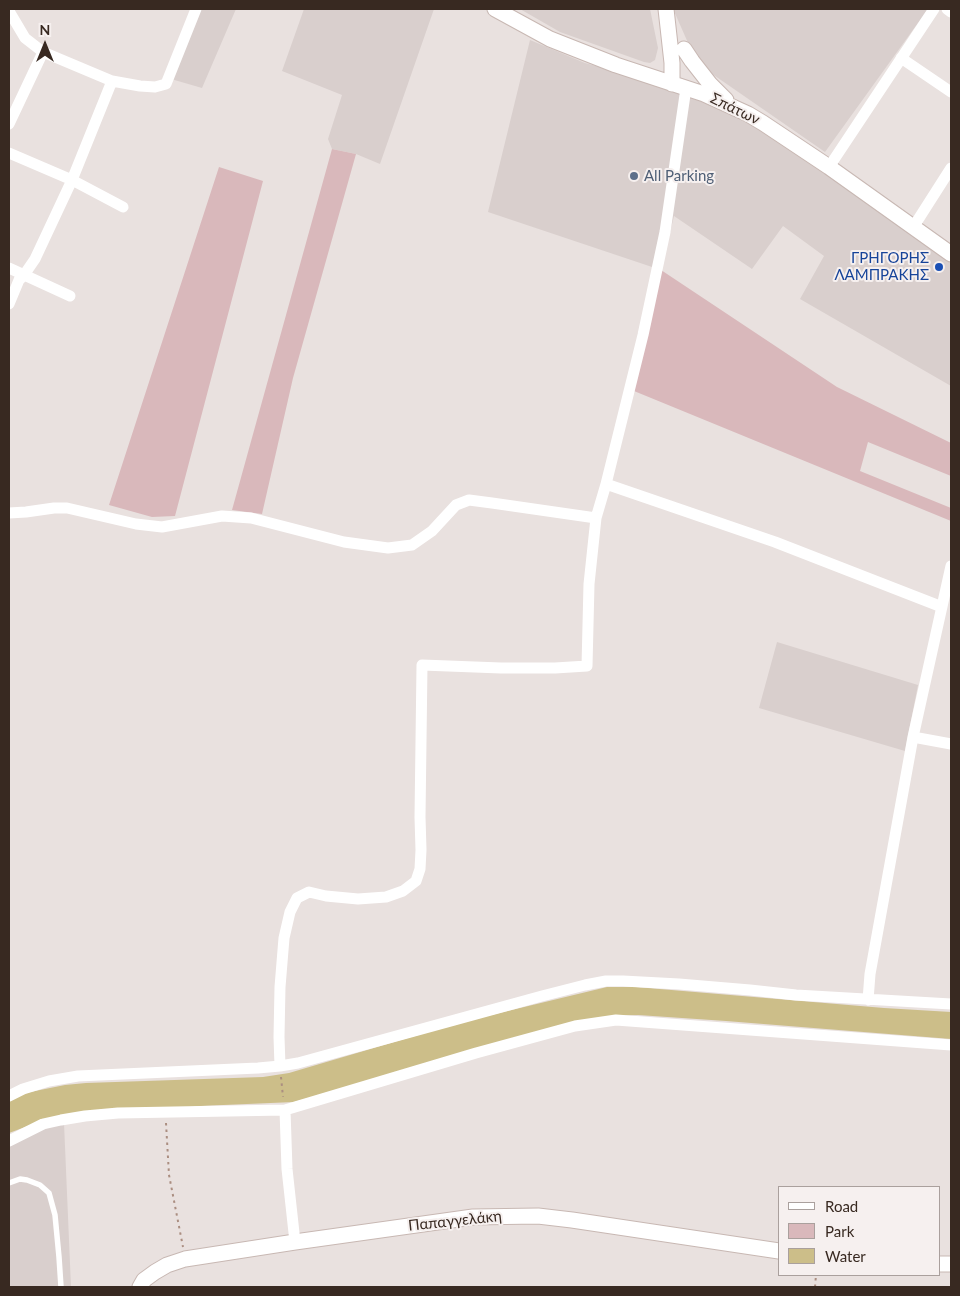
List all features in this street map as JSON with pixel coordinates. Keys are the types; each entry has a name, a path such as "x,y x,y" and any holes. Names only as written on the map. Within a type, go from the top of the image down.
{"main road":[{"name":"Σπάτων","path":"495,9 550,39 616,65 704,94 735,107 763,122 914,226 951,254"},
{"path":"667,12 672,57 679,86"},
{"path":"667,12 684,49 692,61 710,84 735,107"},
{"path":"679,86 678,77 682,68 684,49"},
{"name":"Παπαγγελάκη","path":"140,1287 144,1280 155,1272 167,1265 185,1259 473,1217 538,1216 778,1251"}],"street":[{"path":"9,11 25,38 43,52 112,80 140,86 155,86 166,84 196,9"},
{"path":"829,167 934,9"},
{"path":"947,9 951,12"},
{"path":"9,124 43,52"},
{"path":"901,58 951,92"},
{"path":"9,304 19,280 35,259 72,180 112,80"},
{"path":"280,1066 280,1004 284,938 290,912 297,898 309,892 326,896 358,899 386,897 403,891 416,880 420,869 422,665 501,668 587,666 589,584 596,518 643,335 665,232 679,86"},
{"path":"9,153 72,180 122,207"},
{"path":"914,226 951,168"},
{"path":"9,268 70,296"},
{"path":"606,484 775,542 942,607"},
{"path":"9,513 67,508 136,524 162,527 222,516 251,518 344,542 388,548 412,545 432,532 456,505 469,500 596,518"},
{"path":"868,1000 872,965 913,737 951,566"},
{"path":"913,737 951,744"},
{"path":"9,1096 23,1089 78,1076 280,1066 542,996 606,981 679,984 796,995 951,1004"},
{"path":"9,1141 43,1124 102,1114 285,1110 505,1045 575,1026 616,1020 951,1045"},
{"path":"285,1110 287,1170 295,1242"}],"lane":[{"path":"9,1183 20,1179 27,1180 40,1185 49,1193 54,1215 61,1287"}],"path":[{"path":"280,1066 285,1110"},
{"path":"165,1113 169,1175 185,1259"}],"shaded area":[{"path":"200,9 236,9 202,88 171,79"},
{"path":"304,9 434,9 380,164 356,154 332,149 328,139 342,95 282,71"},
{"path":"520,9 650,9 658,48 655,60 650,63 644,62 560,32"},
{"path":"676,9 928,9 825,152 705,69 692,52 674,11"},
{"path":"530,40 585,63 704,95 751,116 951,262 951,386 800,299 824,256 783,226 752,269 674,216 661,270 488,212"},
{"path":"777,642 918,685 905,751 759,708"},
{"path":"64,1123 71,1287 9,1287 9,1146 40,1130"}],"green space":[{"path":"332,149 356,154 293,378 262,514 232,510"},
{"path":"219,167 263,181 175,516 152,517 109,505"},
{"path":"661,270 837,387 951,443 951,476 868,442 860,471 951,508 951,521 634,391"}],"water":[{"path":"607,987 636,987 951,1012 951,1039 638,1015 611,1016 294,1102 200,1106 36,1123 9,1133 9,1101 25,1093 86,1083 263,1077 289,1073 462,1022"}],"place":[{"name":"All Parking","path":"634,176"},
{"name":"ΓΡΗΓΟΡΗΣ ΛΑΜΠΡΑΚΗΣ","path":"939,267"}]}
